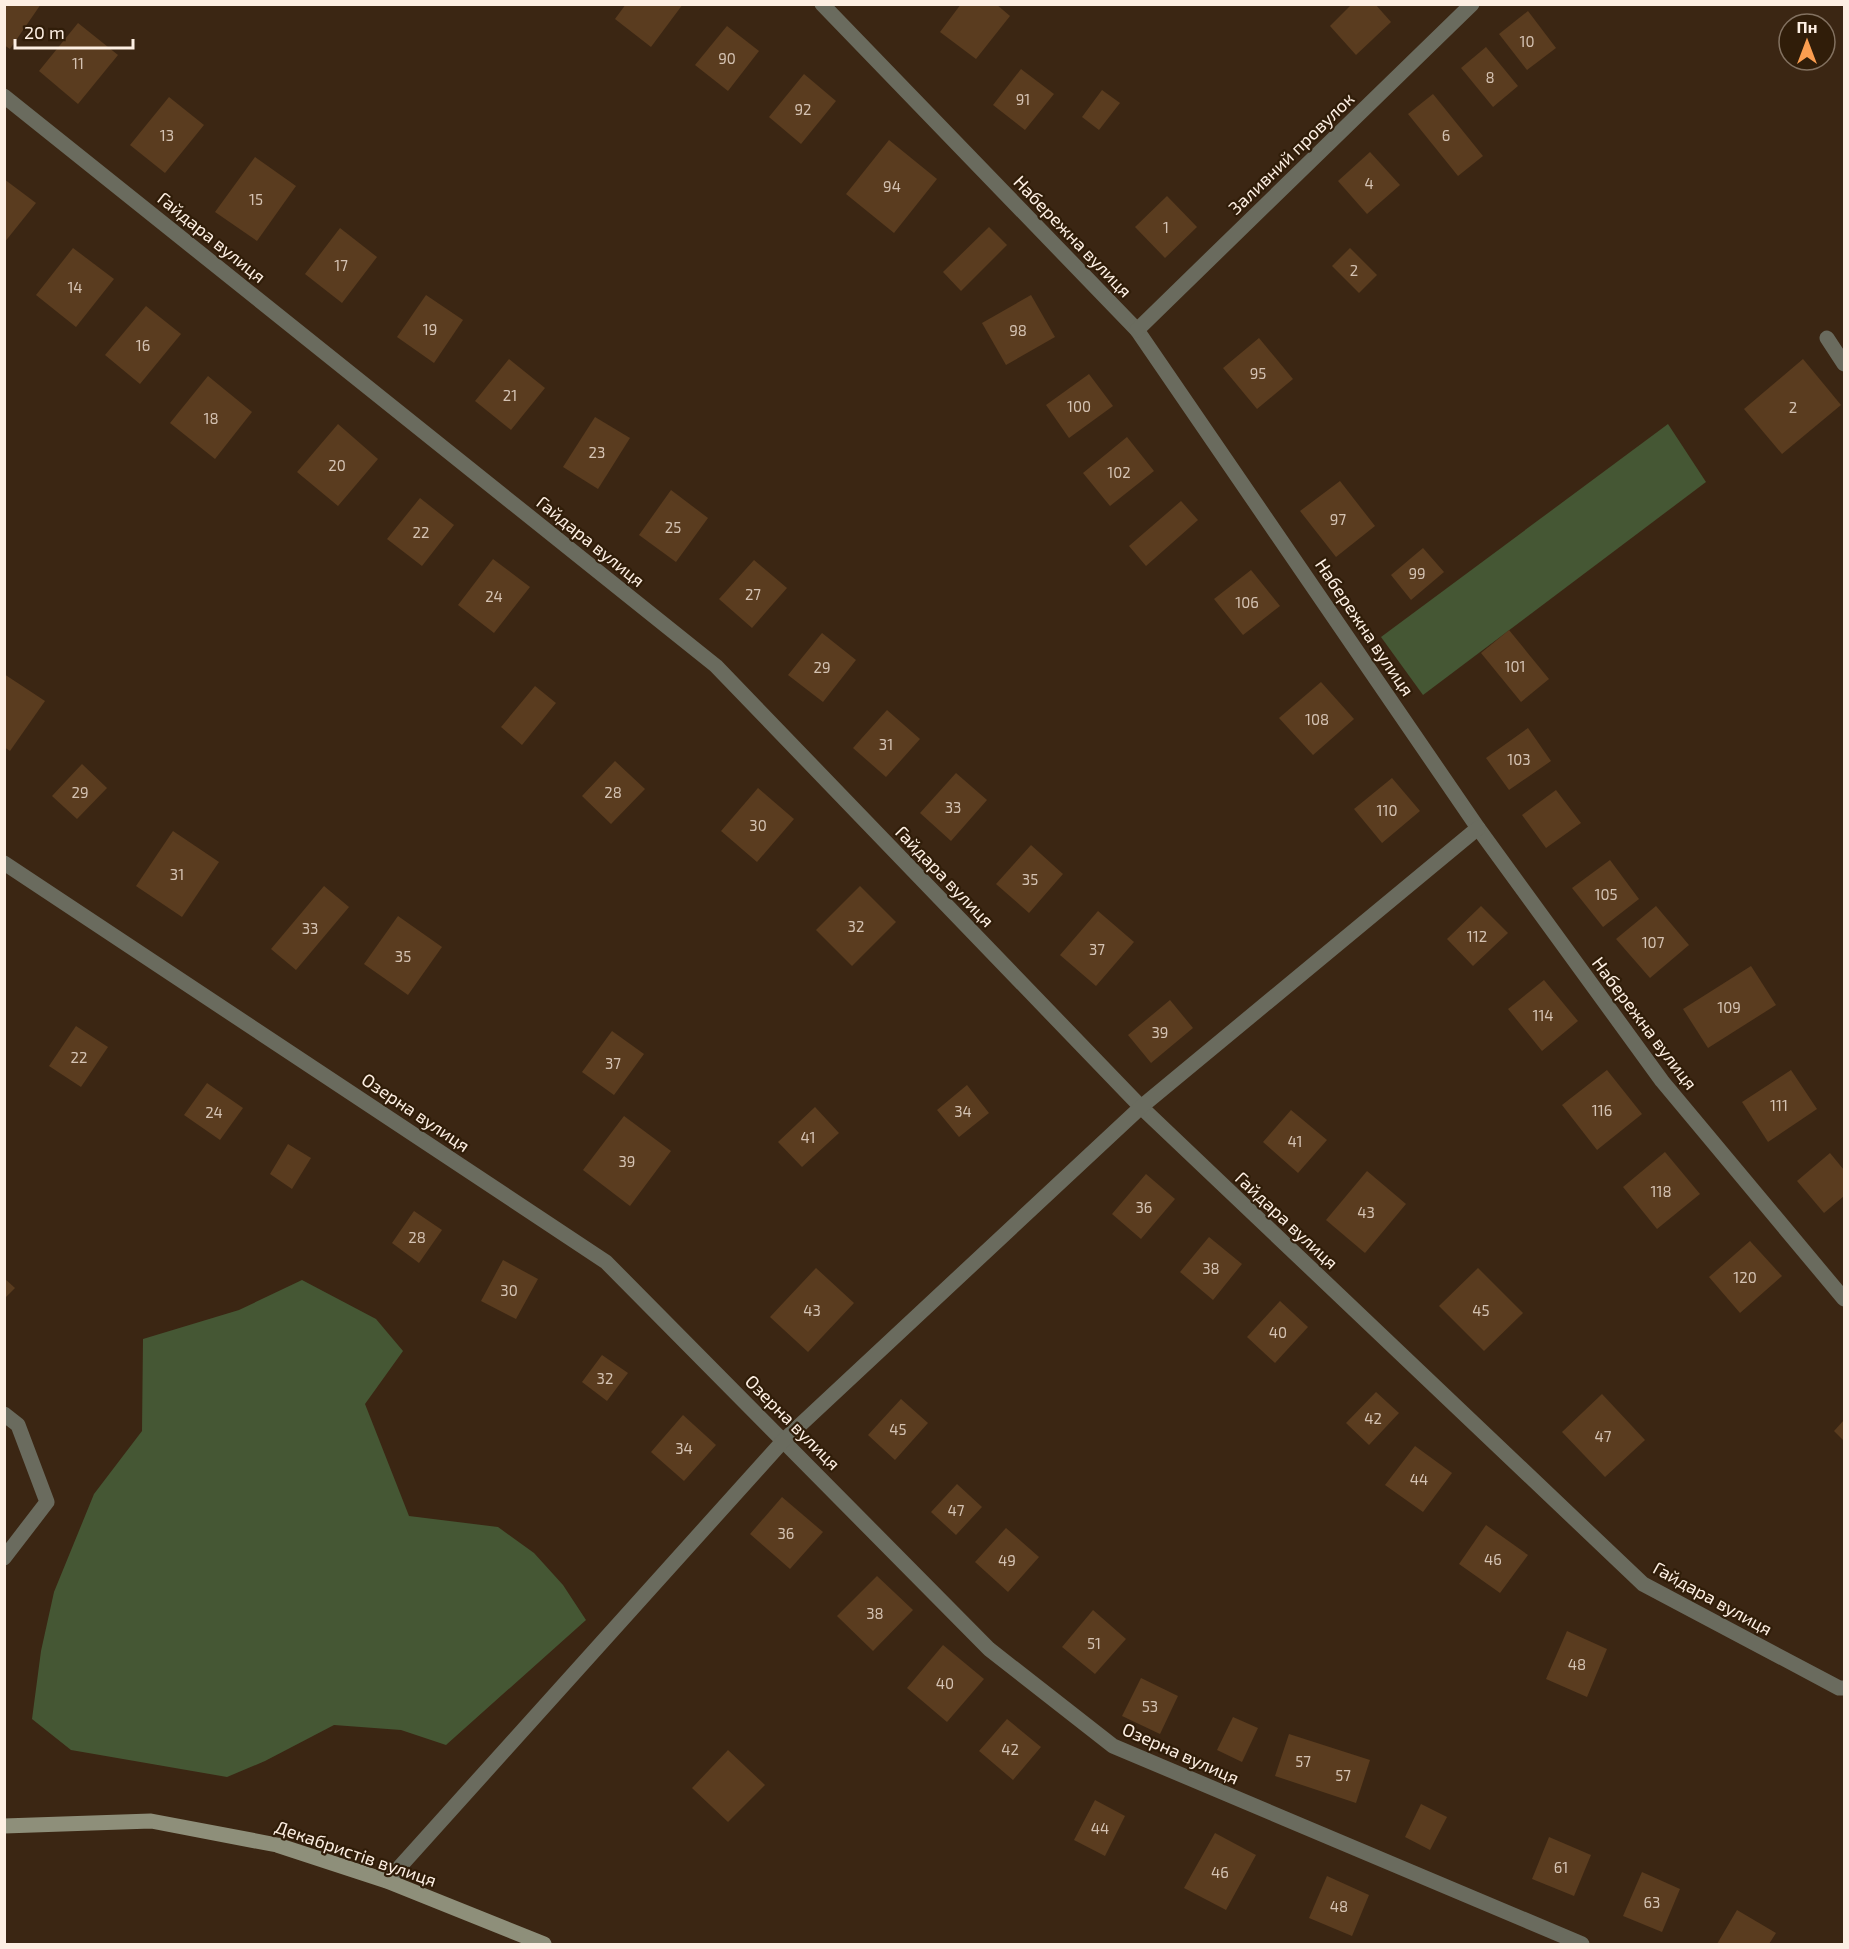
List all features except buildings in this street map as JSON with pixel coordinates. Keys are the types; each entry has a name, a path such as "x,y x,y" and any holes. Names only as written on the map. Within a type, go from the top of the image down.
{"street":[{"name":"Набережна вулиця","path":"822,4 1137,330 1478,828 1662,1081 1845,1299"},
{"name":"Заливний провулок","path":"1137,330 1472,4"},
{"name":"Гайдара вулиця","path":"4,96 716,666 1141,1107 1643,1584 1839,1688 1845,1688"},
{"path":"1827,338 1845,364"},
{"path":"387,1881 784,1440 1141,1107 1478,828"},
{"name":"Озерна вулиця","path":"4,863 606,1262 989,1649 1113,1746 1582,1944"},
{"path":"4,1414 18,1425 47,1502 4,1558"},
{"name":"Декабристів вулиця","path":"4,1826 151,1821 277,1845 387,1881 544,1944"}],"green space":[{"path":"1668,424 1706,482 1423,695 1381,637"},
{"path":"302,1280 376,1319 403,1351 365,1404 409,1516 498,1527 534,1553 563,1585 586,1620 446,1745 401,1730 334,1725 265,1761 227,1777 71,1750 32,1719 41,1651 54,1592 94,1494 142,1431 143,1339 239,1310"}]}
